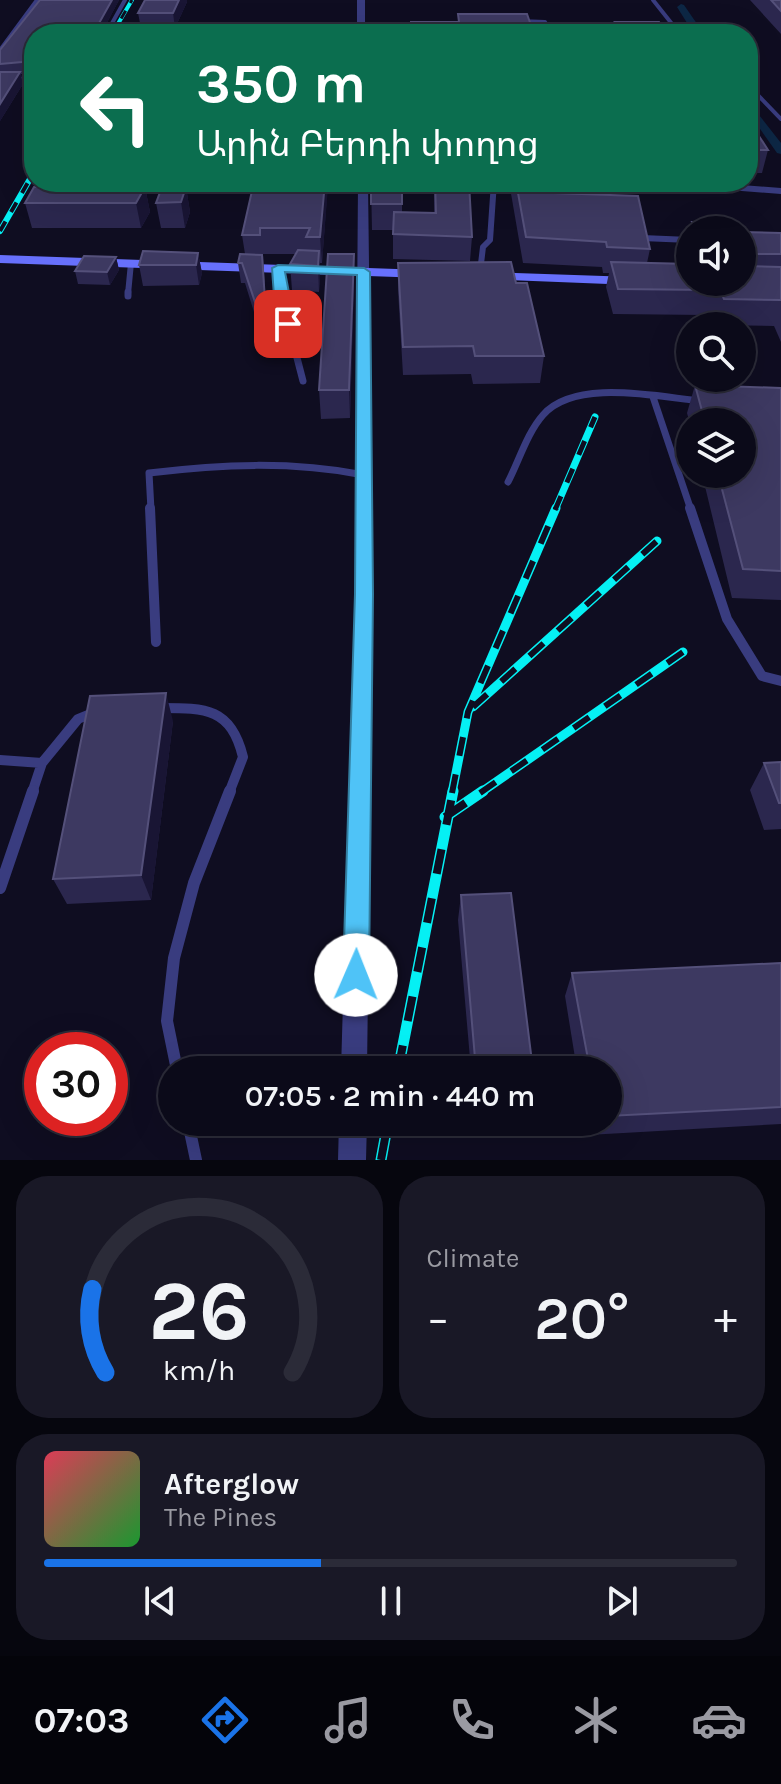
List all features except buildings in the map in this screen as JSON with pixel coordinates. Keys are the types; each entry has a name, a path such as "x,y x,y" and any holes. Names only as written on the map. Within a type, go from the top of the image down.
{"street":[{"path":"361,0 361,24"},
{"path":"354,1056 364,475 363,192"},
{"path":"0,259 436,274"},
{"path":"472,275 654,282"},
{"path":"352,1160 353,1136"}],"lane":[{"path":"0,50 37,0"},
{"path":"112,24 125,0"},
{"path":"653,0 661,11 669,14 674,24"},
{"path":"513,21 546,24"},
{"path":"0,79 24,79"},
{"path":"758,95 781,119"},
{"path":"758,189 781,191"},
{"path":"472,275 483,247 490,240 493,192"},
{"path":"642,238 676,239"},
{"path":"128,296 131,263"},
{"path":"278,268 280,296 303,381"},
{"path":"508,482 543,414 564,398 596,392 710,401"},
{"path":"653,397 727,619 762,676 781,681"},
{"path":"156,642 149,473 254,465 309,466 364,475"},
{"path":"0,888 42,763 78,719 112,708"},
{"path":"141,708 200,708 218,714 233,724 243,757 194,883 174,958 167,1021 174,1056"},
{"path":"0,760 42,763"},
{"path":"191,1136 196,1160"}],"waterway":[{"path":"681,7 692,24"},
{"path":"758,118 781,151"}],"railway":[{"path":"118,24 132,0"},
{"path":"0,231 24,189"},
{"path":"555,510 595,417"},
{"path":"452,793 468,712 556,508"},
{"path":"473,707 657,541"},
{"path":"480,793 683,652"},
{"path":"448,815 453,791"},
{"path":"448,815 483,791"},
{"path":"401,1056 448,815"},
{"path":"445,817 448,815"},
{"path":"381,1160 385,1136"}],"route":[{"path":"288,324 280,296 278,268 364,272 364,594 356,975"}]}
